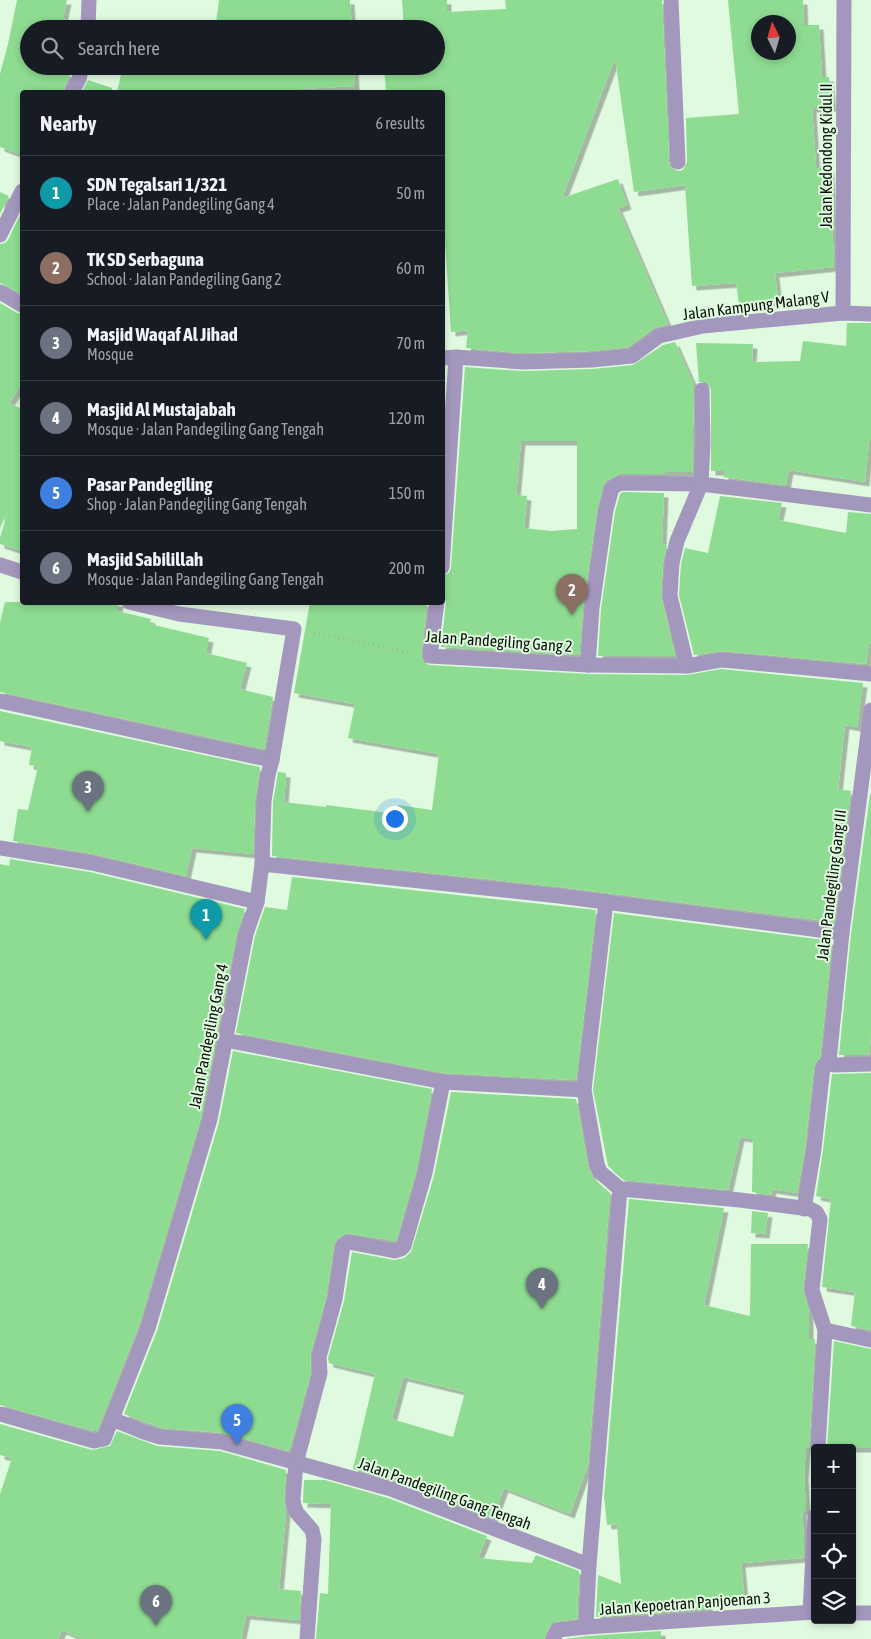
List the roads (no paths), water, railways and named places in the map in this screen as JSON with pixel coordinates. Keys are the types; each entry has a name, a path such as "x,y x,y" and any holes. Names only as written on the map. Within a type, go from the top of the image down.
{"street":[{"path":"88,20 89,0"},
{"path":"671,0 678,162"},
{"name":"Jalan Kedondong Kidul II","path":"843,313 844,0"},
{"path":"73,90 80,75"},
{"path":"0,235 20,195"},
{"path":"0,292 20,304"},
{"name":"Jalan Kampung Malang V","path":"449,358 522,362 592,360 632,356 659,336 698,328 843,313 871,314"},
{"path":"445,477 449,358"},
{"path":"687,666 670,596 671,570 677,542 701,484 702,390"},
{"path":"588,665 592,608 606,510 612,488 620,483 701,484 871,505"},
{"path":"0,565 20,571"},
{"name":"Jalan Pandegiling Gang 4","path":"0,1414 94,1441 104,1439 148,1328 210,1119 246,934 257,902 262,864 264,801 294,629 179,614 142,605"},
{"name":"Jalan Pandegiling Gang 2","path":"438,605 430,656 588,665 687,666 721,660 871,674"},
{"path":"0,701 272,760"},
{"name":"Jalan Pandegiling Gang III","path":"804,1209 814,1149 824,1067 830,1062 842,933 871,710"},
{"path":"0,848 92,863 257,902"},
{"path":"262,864 606,902 842,933"},
{"path":"606,902 584,1090 596,1164 605,1176 620,1189 740,1200 816,1212 820,1218 812,1290 824,1330 818,1444"},
{"path":"225,1040 443,1082 584,1090"},
{"path":"830,1062 833,1065 871,1064"},
{"path":"307,1639 314,1539 312,1530 298,1513 292,1499 296,1463 320,1373 319,1357 335,1299 343,1246 348,1242 395,1250 401,1249 404,1246 424,1172 443,1082"},
{"path":"586,1627 620,1189"},
{"path":"824,1330 871,1340"},
{"name":"Jalan Pandegiling Gang Tengah","path":"112,1419 160,1437 222,1442 391,1490 590,1565"},
{"path":"813,1579 814,1534"},
{"name":"Jalan Kepoetran Panjoenan 3","path":"556,1635 586,1627 811,1612"},
{"path":"856,1613 871,1613"}],"place":[{"name":"TK SD Serbaguna","path":"572,615"},
{"name":"Masjid Waqaf Al Jihad","path":"88,812"},
{"name":"SDN Tegalsari 1/321","path":"206,940"},
{"name":"Masjid Al Mustajabah","path":"542,1309"},
{"name":"Pasar Pandegiling","path":"237,1445"},
{"name":"Masjid Sabilillah","path":"156,1626"}]}
